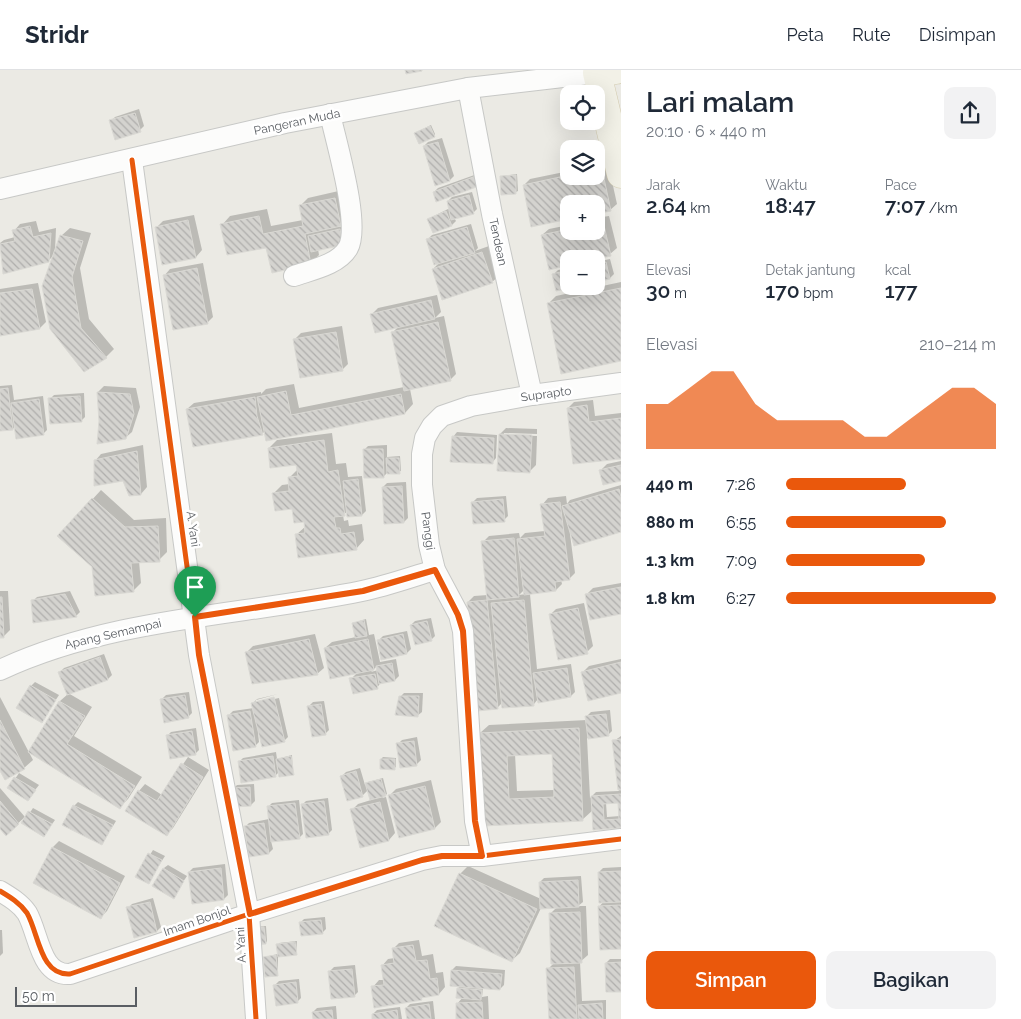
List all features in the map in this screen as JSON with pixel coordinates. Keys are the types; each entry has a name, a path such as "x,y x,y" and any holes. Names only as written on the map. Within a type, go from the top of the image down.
{"main road":[{"path":"606,72 621,174"}],"street":[{"name":"Pangeran Muda","path":"0,189 330,114 468,88 606,72"},
{"name":"Tendean","path":"468,88 492,214 532,395"},
{"path":"294,276 335,261 348,248 352,232 352,213 330,114"},
{"name":"A. Yani","path":"132,160 199,655 250,914 256,1019"},
{"name":"Suprapto","path":"471,406 532,395 621,383"},
{"name":"Panggi","path":"471,406 442,416 425,438 422,454 422,485 429,545 435,570 458,615 463,631 475,821 482,856"},
{"name":"Apang Semampai","path":"0,670 33,655 82,640 195,617 363,591 435,570"},
{"name":"Imam Bonjol","path":"0,891 23,908 33,926 49,966 61,974 84,970 250,914 422,860 442,856 482,856 621,839"}],"building":[{"path":"405,70 422,70 422,71 406,74"},
{"path":"135,113 141,132 115,140 109,120"},
{"path":"430,126 435,137 419,144 414,133"},
{"path":"438,142 450,181 435,186 423,146"},
{"path":"516,175 516,194 501,195 500,176"},
{"path":"476,176 479,186 436,202 433,192"},
{"path":"560,177 560,185 605,185 605,183 611,211 605,212 605,195 560,195 560,221 531,227 523,185"},
{"path":"469,195 474,214 451,220 447,201"},
{"path":"335,198 341,226 305,234 311,264 272,273 266,248 227,255 220,224 259,216 263,234 303,226 299,205"},
{"path":"446,211 452,226 433,233 427,219"},
{"path":"188,220 196,258 162,265 155,227"},
{"path":"30,226 33,237 51,233 49,262 3,274 0,244 15,241 12,230"},
{"path":"467,227 475,253 434,265 426,239"},
{"path":"340,229 343,245 311,252 308,236"},
{"path":"605,230 611,256 605,257 605,250 560,250 560,267 549,270 541,235 560,231 560,240 605,240"},
{"path":"60,235 83,241 72,277 81,328 107,358 84,372 50,329 42,286"},
{"path":"482,252 493,283 442,300 432,269"},
{"path":"605,262 610,279 605,280"},
{"path":"197,268 208,324 173,330 163,275"},
{"path":"560,272 560,290 556,291 552,274"},
{"path":"621,288 621,361 561,374 547,303 586,295 605,295 605,291"},
{"path":"32,289 40,329 0,336 0,293"},
{"path":"431,300 435,319 375,333 370,314"},
{"path":"438,322 451,381 404,391 391,332"},
{"path":"336,332 343,371 300,378 293,339"},
{"path":"8,388 13,430 0,431 0,389"},
{"path":"286,391 291,415 401,394 405,414 266,441 257,397"},
{"path":"97,392 130,394 134,414 126,439 97,444 99,421"},
{"path":"80,396 82,422 50,424 48,398"},
{"path":"255,397 257,416 263,435 193,447 186,409"},
{"path":"39,399 44,435 16,439 11,403"},
{"path":"587,405 589,422 621,418 621,459 573,464 567,408"},
{"path":"499,434 532,435 530,473 497,471"},
{"path":"452,436 494,438 493,464 450,462"},
{"path":"324,440 328,472 338,470 345,516 334,517 336,528 340,528 341,534 354,532 357,550 298,558 295,534 305,533 304,522 294,523 292,509 275,511 272,493 289,491 288,477 298,476 296,465 270,468 268,448"},
{"path":"363,449 383,449 384,478 364,478"},
{"path":"137,451 141,495 129,496 123,481 94,486 94,460"},
{"path":"386,458 399,458 400,474 387,474"},
{"path":"621,465 621,481 603,485 599,470"},
{"path":"358,479 362,516 347,517 343,481"},
{"path":"402,486 404,523 384,524 382,487"},
{"path":"619,489 621,497 621,532 574,546 562,506"},
{"path":"92,498 125,527 158,526 160,562 131,563 134,592 95,596 92,567 57,536"},
{"path":"503,499 505,522 473,524 471,502"},
{"path":"560,502 570,580 555,582 556,591 524,595 517,539 545,536 540,504"},
{"path":"514,538 519,597 487,600 481,541"},
{"path":"621,587 621,614 590,620 585,594"},
{"path":"65,594 77,617 33,623 31,600"},
{"path":"0,597 2,597 4,638 0,638"},
{"path":"487,600 498,709 477,711 467,602"},
{"path":"524,600 534,706 502,708 491,603"},
{"path":"578,608 588,654 558,660 549,614"},
{"path":"364,620 367,636 355,638 352,623"},
{"path":"427,621 432,641 415,645 410,625"},
{"path":"403,634 407,654 381,660 377,640"},
{"path":"309,639 318,675 252,684 245,652"},
{"path":"368,639 374,670 330,679 324,648"},
{"path":"100,657 108,680 67,695 58,672"},
{"path":"621,662 621,693 588,701 581,672"},
{"path":"392,663 395,681 379,684 376,666"},
{"path":"567,668 571,697 538,703 533,673"},
{"path":"375,674 378,689 353,694 349,678"},
{"path":"30,685 56,700 42,723 16,708"},
{"path":"185,695 189,718 164,723 160,699"},
{"path":"399,696 419,696 418,717 395,715"},
{"path":"274,697 285,742 262,747 251,703"},
{"path":"59,701 85,716 67,744 135,786 120,809 28,752"},
{"path":"321,704 326,735 312,737 307,706"},
{"path":"250,711 256,747 233,751 227,715"},
{"path":"606,714 609,736 588,739 585,716"},
{"path":"0,720 25,769 5,780 0,771"},
{"path":"579,728 583,821 484,826 479,733","holes":["552,754 554,797 509,799 507,756"]},
{"path":"192,731 196,755 170,759 166,735"},
{"path":"621,739 621,790 618,790 612,740"},
{"path":"414,741 417,766 400,768 396,743"},
{"path":"273,756 276,777 241,783 238,761"},
{"path":"291,756 294,775 279,777 276,759"},
{"path":"380,759 395,759 395,770 380,769"},
{"path":"181,763 203,777 167,836 125,811 138,790 157,801"},
{"path":"356,771 363,797 347,801 340,776"},
{"path":"14,777 36,790 28,801 7,788"},
{"path":"381,779 386,796 370,800 365,783"},
{"path":"425,786 435,829 399,838 388,795"},
{"path":"250,787 251,806 233,807 232,788"},
{"path":"621,794 621,828 593,830 591,796","holes":["618,803 619,819 604,820 603,804"]},
{"path":"0,801 19,824 6,836 0,829"},
{"path":"324,801 329,835 306,838 301,804"},
{"path":"380,802 389,841 360,848 350,809"},
{"path":"295,803 300,839 271,842 267,806"},
{"path":"73,805 113,825 102,845 62,825"},
{"path":"28,811 52,824 44,837 21,823"},
{"path":"264,823 269,854 249,857 244,826"},
{"path":"52,847 120,883 101,919 33,883"},
{"path":"148,853 162,860 149,884 135,877"},
{"path":"163,868 184,881 174,899 152,886"},
{"path":"221,868 224,900 192,904 188,872"},
{"path":"621,871 621,902 599,903 598,872"},
{"path":"459,873 537,909 512,962 434,926"},
{"path":"578,880 579,907 540,909 539,882"},
{"path":"150,902 157,932 134,938 126,907"},
{"path":"621,905 621,949 600,950 598,906"},
{"path":"580,912 582,963 551,964 549,913"},
{"path":"321,920 323,934 301,936 299,922"},
{"path":"264,927 266,944 252,945 251,928"},
{"path":"295,942 297,955 278,957 276,944"},
{"path":"413,945 416,961 427,960 430,979 437,978 439,995 421,998 422,1000 374,1008 371,986 384,985 381,965 394,963 392,948"},
{"path":"276,955 278,976 265,977 263,957"},
{"path":"621,962 621,992 606,992 605,963"},
{"path":"574,967 577,1019 549,1019 546,968"},
{"path":"352,969 355,997 331,999 328,971"},
{"path":"451,970 502,974 500,990 450,986"},
{"path":"296,982 298,1003 276,1006 273,985"},
{"path":"457,988 482,990 481,1000 456,998"},
{"path":"482,1002 483,1019 456,1019 456,1003"},
{"path":"602,1003 603,1019 579,1019 578,1005"},
{"path":"429,1004 431,1019 407,1019 405,1008"},
{"path":"332,1010 333,1019 313,1019 312,1012"},
{"path":"397,1010 398,1019 372,1019 372,1014"}],"cycle path":[{"path":"132,160 199,655 249,914 256,1019"},
{"path":"0,891 18,903 27,913 46,961 60,973 70,974 249,914 422,860 442,856 482,856 621,839"}],"route":[{"path":"435,570 458,615 463,631 475,821 482,856 442,856 422,860 250,914 199,655 195,617 363,591 435,570"}]}
